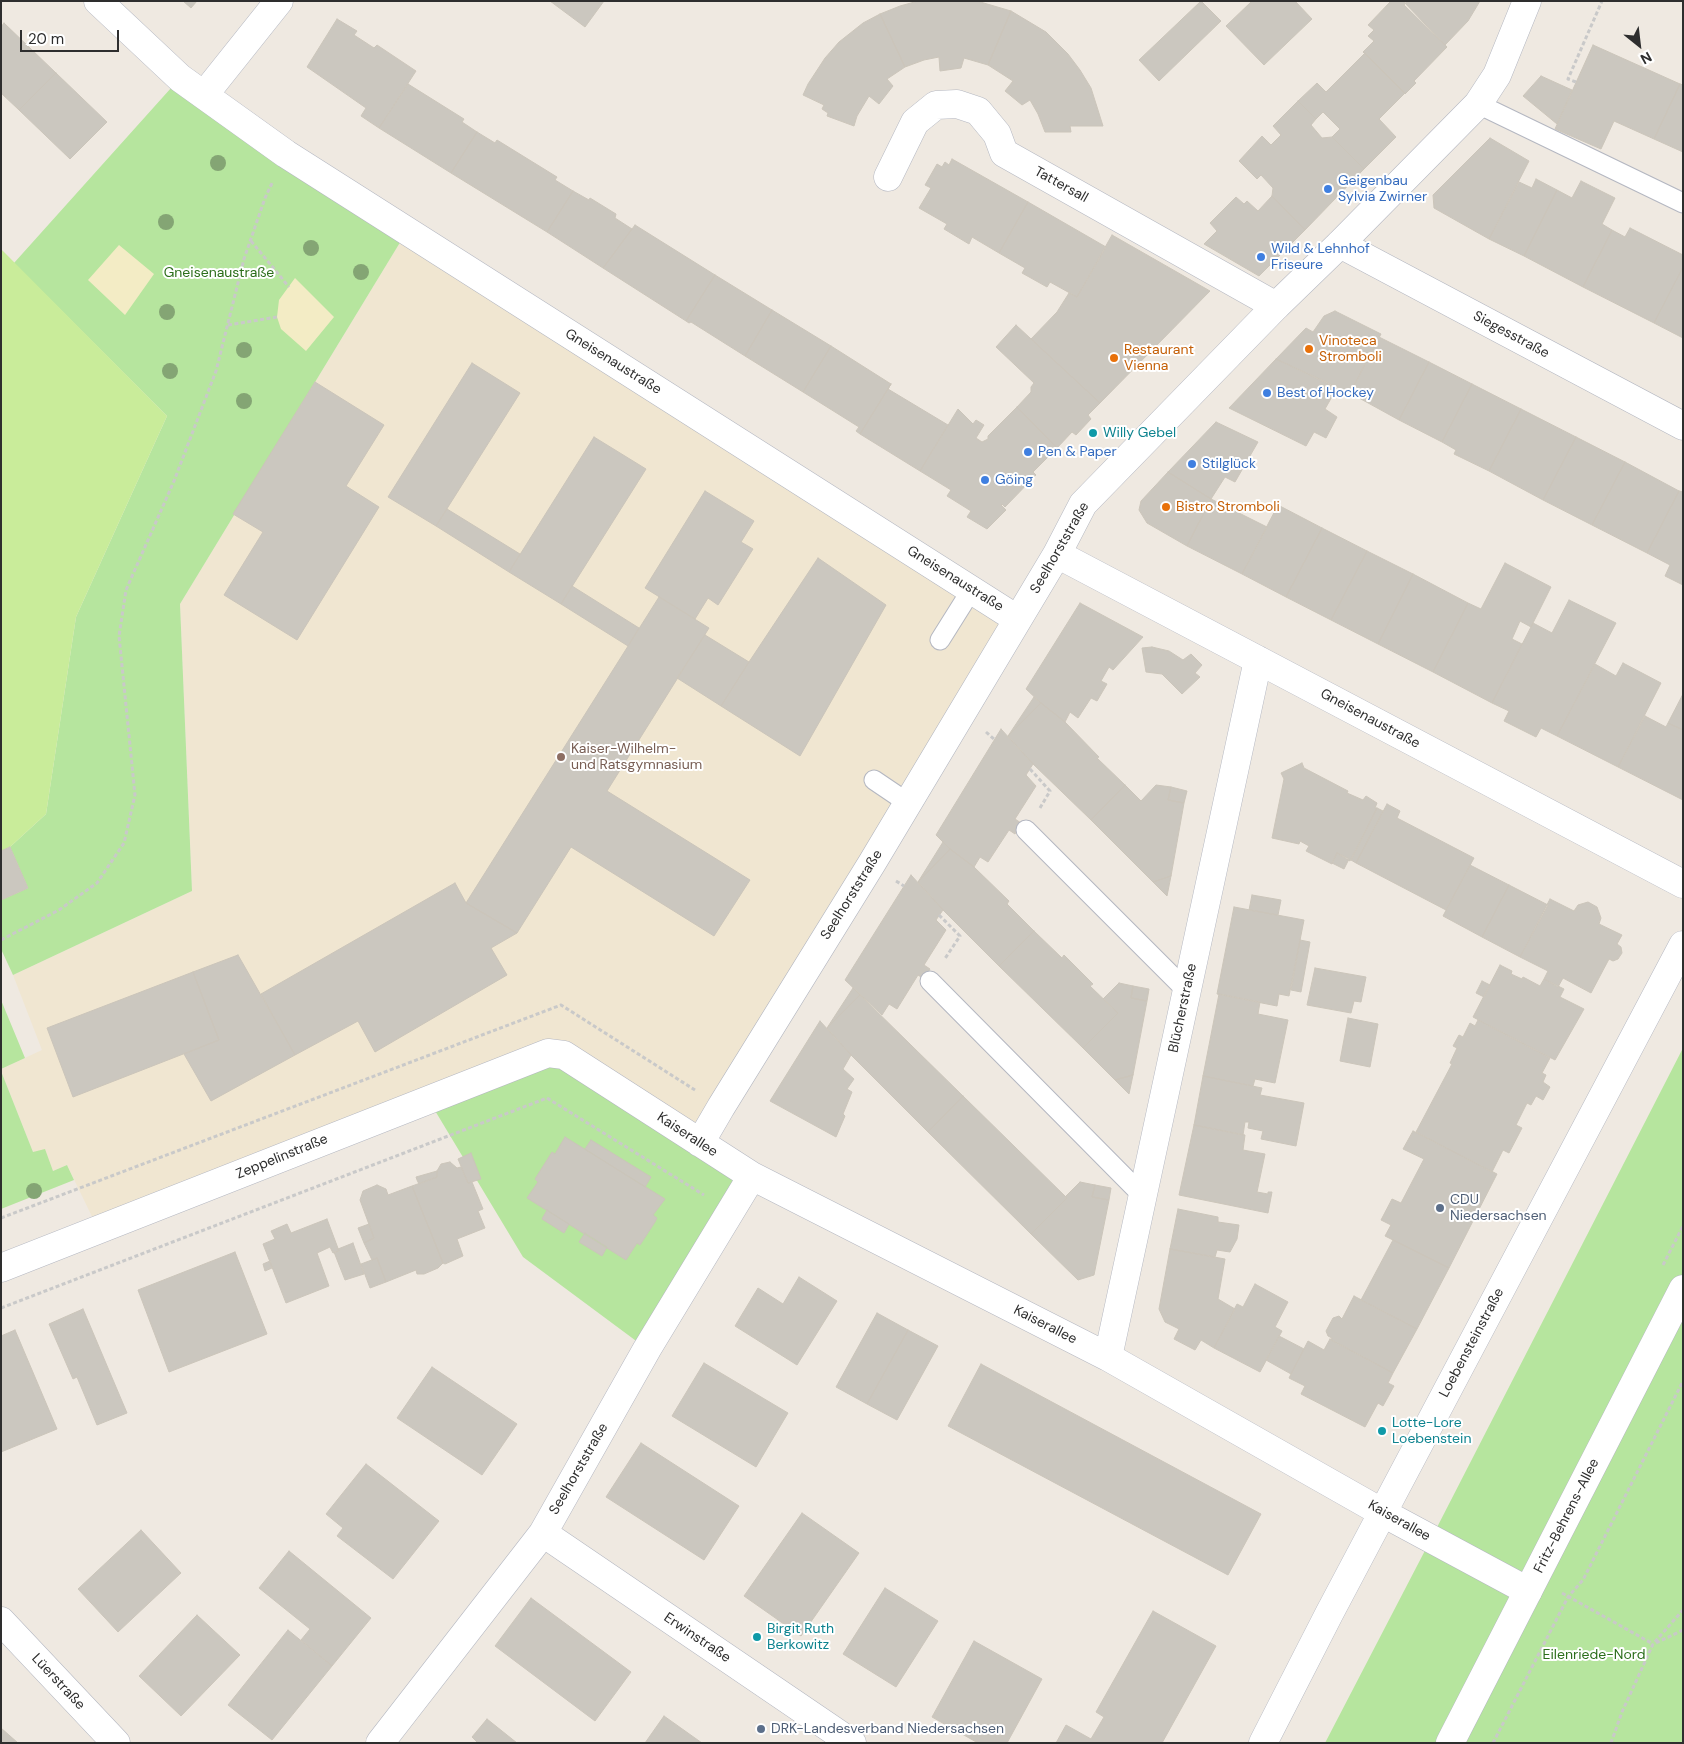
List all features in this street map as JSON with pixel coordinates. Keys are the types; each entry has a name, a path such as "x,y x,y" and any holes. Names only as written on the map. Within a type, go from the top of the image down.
{"street":[{"name":"Gneisenaustraße","path":"98,1 180,78 286,154 1018,619"},
{"path":"204,95 279,1"},
{"name":"Seelhorststraße","path":"700,1143 1018,619 1056,554 1082,504 1478,104 1497,75 1527,1"},
{"name":"Tattersall","path":"888,177 915,122 936,105 956,104 978,111 997,134 1004,153 1276,306"},
{"name":"Siegesstraße","path":"1340,244 1683,426"},
{"name":"Gneisenaustraße","path":"1056,554 1683,884"},
{"name":"Blücherstraße","path":"1108,1357 1258,660"},
{"name":"Loebensteinstraße","path":"1263,1743 1382,1513 1683,944"},
{"name":"Zeppelinstraße","path":"1,1268 548,1053 564,1055"},
{"name":"Kaiserallee","path":"564,1055 752,1176 1108,1357 1382,1513 1531,1585"},
{"name":"Seelhorststraße","path":"380,1743 543,1533 648,1350 752,1176"},
{"name":"Fritz-Behrens-Allee","path":"1450,1743 1683,1289"},
{"name":"Erwinstraße","path":"543,1533 852,1743"},
{"name":"Lüerstraße","path":"1,1621 116,1743"}],"lane":[{"path":"1478,104 1683,204"},
{"path":"940,640 972,589"},
{"path":"874,780 908,803"},
{"path":"1026,830 1187,991"},
{"path":"930,981 1143,1196"}],"path":[{"path":"1576,82 1568,79 1602,1"},
{"path":"1,940 58,910 97,883 124,843 135,796 119,636 126,590 174,481 216,371 244,259 265,198 286,154"},
{"path":"250,241 289,287"},
{"path":"228,325 277,317"},
{"path":"1026,830 1050,791 1030,769"},
{"path":"930,981 960,936 939,915"},
{"path":"1,1308 547,1098 730,1212"},
{"path":"1493,1743 1568,1597 1583,1580 1683,1381"},
{"path":"1531,1585 1568,1597 1653,1644"},
{"path":"1611,1743 1622,1712 1653,1644 1683,1610"},
{"path":"1653,1644 1683,1630"}],"shaded area":[{"name":"Kaiser-Wilhelm- und Ratsgymnasium","path":"407,231 1017,619 700,1143 564,1055 99,1231 67,1165 53,1171 33,1152 1,1071 1,1069 42,1050 13,975 192,891 180,604"}],"green space":[{"path":"180,78 407,231 180,604 192,891 13,975 1,949 1,900 28,888 10,847 46,814 76,617 167,416 14,263"},
{"path":"1,249 167,416 76,617 46,814 10,847 1,851"},
{"path":"1,1000 25,1058 1,1069"},
{"name":"Eilenriede-Nord","path":"1683,1048 1683,1743 1325,1743 1431,1539"},
{"path":"548,1053 752,1176 647,1349 523,1257 428,1099"},
{"path":"1,1071 33,1152 45,1149 53,1171 67,1165 74,1180 1,1209"}],"sand":[{"path":"119,245 154,274 125,315 88,280"},
{"path":"295,278 334,317 306,351 281,329 277,317 279,300"}],"building":[{"path":"183,1 197,1 191,8"},
{"path":"550,1 604,1 585,27"},
{"path":"918,1 977,1 1011,11 988,65 964,58 961,68 940,71 939,57 905,67 880,14"},
{"path":"1201,1 1221,21 1159,81 1139,60"},
{"path":"1252,1 1295,1 1312,19 1264,65 1226,26"},
{"path":"1391,1 1403,1 1447,47 1414,81 1416,83 1405,94 1363,52 1374,41 1368,36 1374,30 1368,25"},
{"path":"1407,1 1480,1 1468,21 1445,45 1404,5"},
{"path":"1011,11 1046,32 1068,54 1091,88 1103,126 1070,126 1071,132 1045,132 1030,100 1022,105 1005,91 1013,81 988,65"},
{"path":"880,14 905,67 887,79 893,86 879,104 869,96 857,116 854,126 827,116 828,113 822,109 824,105 803,95 825,58 839,42 863,23"},
{"path":"337,19 357,31 354,35 374,48 377,45 416,71 379,128 361,116 366,108 307,67"},
{"path":"4,23 56,73 19,110 1,93 1,27"},
{"path":"1593,45 1680,84 1654,139 1614,121 1601,149 1555,129"},
{"path":"1365,53 1405,93 1379,119 1396,137 1364,169 1332,137 1340,129 1323,112 1316,119 1298,101 1317,83 1326,92"},
{"path":"56,73 107,122 70,159 19,110"},
{"path":"1541,76 1572,90 1557,124 1523,96"},
{"path":"408,84 464,119 462,122 477,132 451,173 379,128"},
{"path":"1680,84 1683,85 1683,152 1654,139"},
{"path":"1298,101 1316,119 1311,125 1322,138 1332,137 1364,169 1305,230 1272,196 1273,188 1261,175 1257,179 1239,161 1262,136 1271,145 1281,135 1273,126"},
{"path":"477,132 495,143 497,140 557,177 555,180 573,191 547,232 451,173"},
{"path":"1490,138 1529,161 1489,239 1434,208 1433,195"},
{"path":"952,159 1028,202 999,253 972,237 969,244 944,229 947,224 919,208 931,188 925,185 937,164 942,167 945,162 949,165"},
{"path":"1536,179 1557,190 1524,256 1489,239 1519,182 1532,188"},
{"path":"1581,181 1615,198 1602,224 1612,230 1583,287 1524,256 1557,190 1572,198"},
{"path":"573,191 589,200 590,198 616,214 615,218 632,229 603,268 547,232"},
{"path":"1272,196 1305,230 1259,276 1204,244 1217,231 1210,223 1236,197 1244,204 1247,201 1258,211"},
{"path":"1028,202 1106,247 1077,297 1050,282 1047,287 1022,273 1025,268 999,253"},
{"path":"635,225 715,275 686,321 603,268"},
{"path":"1630,228 1683,255 1683,267 1654,323 1583,287 1612,230 1625,237"},
{"path":"1112,235 1210,291 1100,403 1031,339 1057,312 1069,293 1077,297"},
{"path":"1683,267 1683,338 1654,323"},
{"path":"715,275 772,310 745,356 691,322 686,321"},
{"path":"772,310 831,346 803,392 745,356"},
{"path":"1335,311 1381,334 1350,393 1276,359 1306,328 1313,332 1324,316"},
{"path":"1016,325 1100,403 1088,415 1091,419 1076,435 1072,432 1057,448 1017,407 1031,392 1031,387 1034,383 996,347"},
{"path":"1379,337 1429,362 1399,420 1350,393"},
{"path":"831,346 891,384 860,434 856,431 859,427 803,392"},
{"path":"1276,359 1337,388 1325,409 1337,417 1326,438 1314,432 1306,446 1229,408"},
{"path":"1429,362 1472,384 1442,442 1399,420"},
{"path":"472,363 520,393 436,526 388,497"},
{"path":"315,382 384,425 346,486 379,507 297,640 224,595 263,532 233,514"},
{"path":"891,384 888,389 948,425 920,471 860,434"},
{"path":"1472,384 1521,409 1489,471 1454,454 1456,450 1442,442"},
{"path":"1017,407 1057,448 1033,472 1036,475 1005,507 1001,505 1006,510 987,529 967,517 971,511 947,496 951,490 920,471 958,409 973,424 976,420 984,425 976,438 982,442 988,439 988,436"},
{"path":"1521,409 1576,437 1543,500 1489,471"},
{"path":"1216,422 1258,442 1235,482 1225,477 1211,499 1168,472"},
{"path":"594,437 646,469 561,604 509,572"},
{"path":"1576,437 1625,462 1592,525 1543,500"},
{"path":"1625,462 1679,491 1647,553 1592,525"},
{"path":"1168,472 1211,499 1187,546 1147,523 1139,510 1141,501"},
{"path":"705,491 754,521 741,542 753,549 718,605 708,598 695,619 645,588"},
{"path":"1679,491 1683,492 1683,585 1665,576 1670,565 1647,553"},
{"path":"1211,499 1267,527 1242,574 1187,546"},
{"path":"1278,505 1322,528 1286,597 1242,574"},
{"path":"447,509 520,554 509,572 436,526"},
{"path":"1322,528 1367,551 1331,620 1286,597"},
{"path":"1367,551 1413,574 1378,644 1331,620"},
{"path":"818,558 886,605 800,756 721,706"},
{"path":"1505,563 1551,587 1531,627 1520,621 1512,639 1522,644 1492,703 1433,672 1468,603 1481,609"},
{"path":"1413,574 1468,603 1433,672 1378,644"},
{"path":"572,586 639,628 628,646 561,604"},
{"path":"659,597 709,628 607,791 750,880 714,936 571,847 517,933 466,903"},
{"path":"1569,600 1616,623 1557,736 1541,728 1536,737 1504,721 1509,711 1492,703 1533,623 1552,633"},
{"path":"1080,603 1143,637 1113,670 1109,667 1101,681 1107,684 1097,701 1091,698 1078,718 1070,712 1065,722 1026,689"},
{"path":"705,635 749,662 721,706 677,678"},
{"path":"1152,647 1169,651 1183,660 1191,654 1202,665 1195,673 1200,677 1182,694 1162,674 1146,672 1142,648"},
{"path":"1623,663 1661,683 1618,767 1557,736 1595,664 1616,676"},
{"path":"1683,694 1683,730 1668,723"},
{"path":"1034,697 1041,703 1008,736"},
{"path":"1041,703 1065,722 1099,757 1097,758 1125,785 1091,820 1033,764 1008,736"},
{"path":"1645,716 1666,727 1668,723 1683,730 1683,800 1618,767"},
{"path":"1001,729 1033,764 1026,775 1036,786 1015,819 1021,823 1015,834 1009,830 988,862 980,857 974,867 950,849 936,835"},
{"path":"1302,763 1304,768 1348,791 1347,793 1363,800 1366,796 1377,803 1375,808 1377,808 1350,861 1337,853 1332,864 1306,851 1309,846 1300,841 1299,844 1272,838 1284,779 1281,773"},
{"path":"1125,785 1141,801 1156,785 1171,787 1168,800 1184,803 1171,876 1153,882 1091,820"},
{"path":"1171,787 1187,791 1184,803 1168,800"},
{"path":"1387,804 1400,811 1397,818 1474,858 1446,910 1356,863"},
{"path":"1377,808 1383,811 1356,863 1351,860"},
{"path":"943,842 950,849 918,882"},
{"path":"10,847 28,888 1,900 1,851"},
{"path":"950,849 974,867 1009,901 1007,904 1034,931 999,966 918,882"},
{"path":"1337,853 1349,859 1344,869 1332,863"},
{"path":"1470,865 1509,885 1482,937 1443,916"},
{"path":"911,875 943,910 936,920 946,930 924,965 930,969 924,979 918,975 897,1009 889,1004 882,1015 845,980"},
{"path":"1171,876 1167,896 1153,882"},
{"path":"455,883 466,903 517,933 491,948 507,975 375,1052 358,1021 295,1055 261,994"},
{"path":"1509,885 1548,905 1520,957 1482,937"},
{"path":"1252,895 1281,900 1278,915 1249,910"},
{"path":"1550,899 1574,911 1578,905 1588,902 1597,907 1601,918 1599,924 1622,935 1617,944 1621,947 1622,953 1618,959 1613,961 1609,959 1591,993 1563,978 1558,987 1544,979 1548,971 1520,957"},
{"path":"1234,907 1304,920 1289,996 1279,994 1277,1006 1217,994"},
{"path":"1034,931 1062,958 1064,955 1093,984 1090,986 1118,1013 1083,1048 999,966"},
{"path":"1300,940 1310,942 1301,992 1291,990"},
{"path":"238,955 295,1055 211,1101 184,1054 219,1040 193,972"},
{"path":"1500,965 1512,971 1511,974 1522,979 1523,977 1540,986 1544,979 1564,989 1560,997 1584,1009 1555,1060 1473,1017"},
{"path":"1315,968 1366,977 1361,1002 1354,1001 1351,1013 1307,1005"},
{"path":"193,972 219,1040 73,1097 47,1028"},
{"path":"1482,981 1490,985 1484,997 1476,993"},
{"path":"1119,983 1133,986 1131,998 1147,1001 1133,1075 1115,1080 1083,1048 1118,1013 1103,999"},
{"path":"1133,986 1149,989 1147,1001 1131,998"},
{"path":"853,988 860,995 827,1028"},
{"path":"1219,994 1260,1002 1258,1014 1288,1020 1275,1083 1255,1079 1253,1086 1203,1076"},
{"path":"860,995 963,1096 928,1132 851,1055 827,1028"},
{"path":"1348,1018 1378,1024 1370,1067 1340,1061"},
{"path":"1478,1020 1550,1058 1542,1073 1546,1075 1543,1082 1550,1087 1543,1100 1536,1096 1531,1105 1527,1103 1516,1125 1522,1128 1509,1153 1503,1150 1492,1172 1416,1132 1452,1064 1450,1063 1457,1048 1453,1046 1459,1035 1463,1037 1470,1023 1475,1026"},
{"path":"820,1021 851,1055 843,1069 854,1079 847,1089 852,1092 836,1137 770,1101"},
{"path":"1133,1075 1129,1094 1115,1080"},
{"path":"1203,1076 1262,1088 1260,1095 1304,1103 1296,1146 1261,1139 1263,1131 1248,1128 1249,1122 1245,1122 1243,1135 1194,1125"},
{"path":"963,1096 1067,1198 1031,1234 928,1132"},
{"path":"1194,1125 1245,1135 1243,1150 1265,1154 1257,1192 1268,1194 1268,1192 1272,1192 1268,1213 1179,1195"},
{"path":"1413,1131 1497,1174 1449,1268 1385,1236 1391,1225 1381,1220 1392,1199 1401,1203 1424,1159 1403,1149"},
{"path":"565,1137 665,1199 653,1215 657,1218 655,1222 640,1245 637,1243 626,1260 527,1198 538,1182 535,1179 552,1152 555,1154"},
{"path":"591,1140 651,1177 645,1187 585,1149"},
{"path":"471,1153 481,1179 468,1183 458,1159"},
{"path":"450,1162 457,1168 461,1167 468,1183 472,1182 483,1209 478,1211 485,1228 457,1239 463,1256 445,1264 412,1186 437,1177 437,1171 441,1164"},
{"path":"437,1171 437,1177 419,1184 416,1177"},
{"path":"1080,1182 1095,1185 1092,1197 1109,1200 1094,1275 1078,1280 1031,1234 1067,1198 1065,1197"},
{"path":"377,1185 386,1189 388,1195 412,1186 443,1263 438,1268 424,1274 417,1274 416,1270 386,1282 377,1258 372,1260 364,1243 374,1238 360,1200 363,1191"},
{"path":"1095,1185 1111,1188 1109,1200 1092,1197"},
{"path":"1178,1209 1218,1217 1218,1222 1239,1225 1237,1239 1230,1252 1217,1250 1215,1257 1170,1249"},
{"path":"547,1210 569,1224 564,1233 542,1219"},
{"path":"327,1219 339,1251 333,1253 330,1247 317,1253 329,1286 286,1303 263,1244 275,1239 271,1231 287,1224 291,1233"},
{"path":"369,1224 374,1238 364,1243 358,1228"},
{"path":"585,1233 607,1247 602,1256 579,1242"},
{"path":"1393,1240 1449,1268 1417,1329 1361,1300"},
{"path":"353,1243 364,1274 345,1280 334,1252"},
{"path":"1170,1249 1225,1259 1218,1299 1235,1309 1214,1348 1201,1340 1195,1350 1174,1339 1179,1329 1165,1322 1159,1309"},
{"path":"235,1252 267,1334 169,1372 138,1290"},
{"path":"377,1258 386,1282 370,1288 361,1264"},
{"path":"270,1261 272,1268 265,1271 263,1264"},
{"path":"799,1277 837,1301 797,1365 735,1326 758,1288 783,1304"},
{"path":"1255,1284 1288,1302 1275,1327 1282,1331 1260,1372 1214,1348 1237,1304 1243,1307"},
{"path":"1354,1296 1417,1329 1393,1373 1331,1340 1332,1338 1328,1336 1326,1331 1333,1318 1339,1316 1342,1319"},
{"path":"83,1309 127,1413 97,1425 77,1377 73,1379 49,1324"},
{"path":"877,1313 908,1330 867,1404 836,1387"},
{"path":"15,1330 57,1429 1,1452 1,1336"},
{"path":"908,1330 938,1346 897,1420 867,1404"},
{"path":"1279,1336 1304,1349 1291,1374 1266,1360"},
{"path":"1330,1339 1393,1373 1388,1383 1394,1386 1383,1406 1378,1403 1365,1427 1301,1394 1305,1386 1289,1378 1308,1341 1324,1350"},
{"path":"704,1363 788,1413 756,1467 672,1416"},
{"path":"981,1364 1261,1514 1228,1575 948,1426"},
{"path":"432,1367 517,1424 482,1475 397,1418"},
{"path":"641,1443 739,1506 704,1560 606,1497"},
{"path":"366,1464 439,1521 393,1579 337,1536 343,1528 326,1514"},
{"path":"802,1513 859,1553 801,1636 744,1596"},
{"path":"141,1530 181,1573 118,1632 78,1589"},
{"path":"289,1551 371,1618 332,1666 301,1640 310,1629 259,1588"},
{"path":"885,1588 938,1621 896,1687 843,1654"},
{"path":"531,1598 631,1672 595,1721 495,1646"},
{"path":"1153,1611 1216,1646 1162,1743 1056,1743 1066,1725 1091,1739 1104,1717 1096,1712"},
{"path":"197,1615 240,1655 181,1716 139,1676"},
{"path":"288,1630 332,1666 272,1740 228,1705"},
{"path":"974,1641 1042,1679 1007,1743 978,1743 932,1717"},
{"path":"664,1716 702,1743 645,1743"},
{"path":"487,1719 517,1743 478,1743 472,1737"},
{"path":"1,1728 18,1743 1,1743"}],"place":[{"name":"Geigenbau Sylvia Zwirner","path":"1328,189"},
{"name":"Wild & Lehnhof Friseure","path":"1261,257"},
{"name":"Vinoteca Stromboli","path":"1309,349"},
{"name":"Restaurant Vienna","path":"1114,358"},
{"name":"Best of Hockey","path":"1267,393"},
{"name":"Willy Gebel","path":"1093,433"},
{"name":"Pen & Paper","path":"1028,452"},
{"name":"Stilglück","path":"1192,464"},
{"name":"Göing","path":"985,480"},
{"name":"Bistro Stromboli","path":"1166,507"},
{"name":"Kaiser-Wilhelm- und Ratsgymnasium","path":"561,757"},
{"name":"CDU Niedersachsen","path":"1440,1208"},
{"name":"Lotte-Lore Loebenstein","path":"1382,1431"},
{"name":"Birgit Ruth Berkowitz","path":"757,1637"},
{"name":"DRK-Landesverband Niedersachsen","path":"761,1729"}]}
